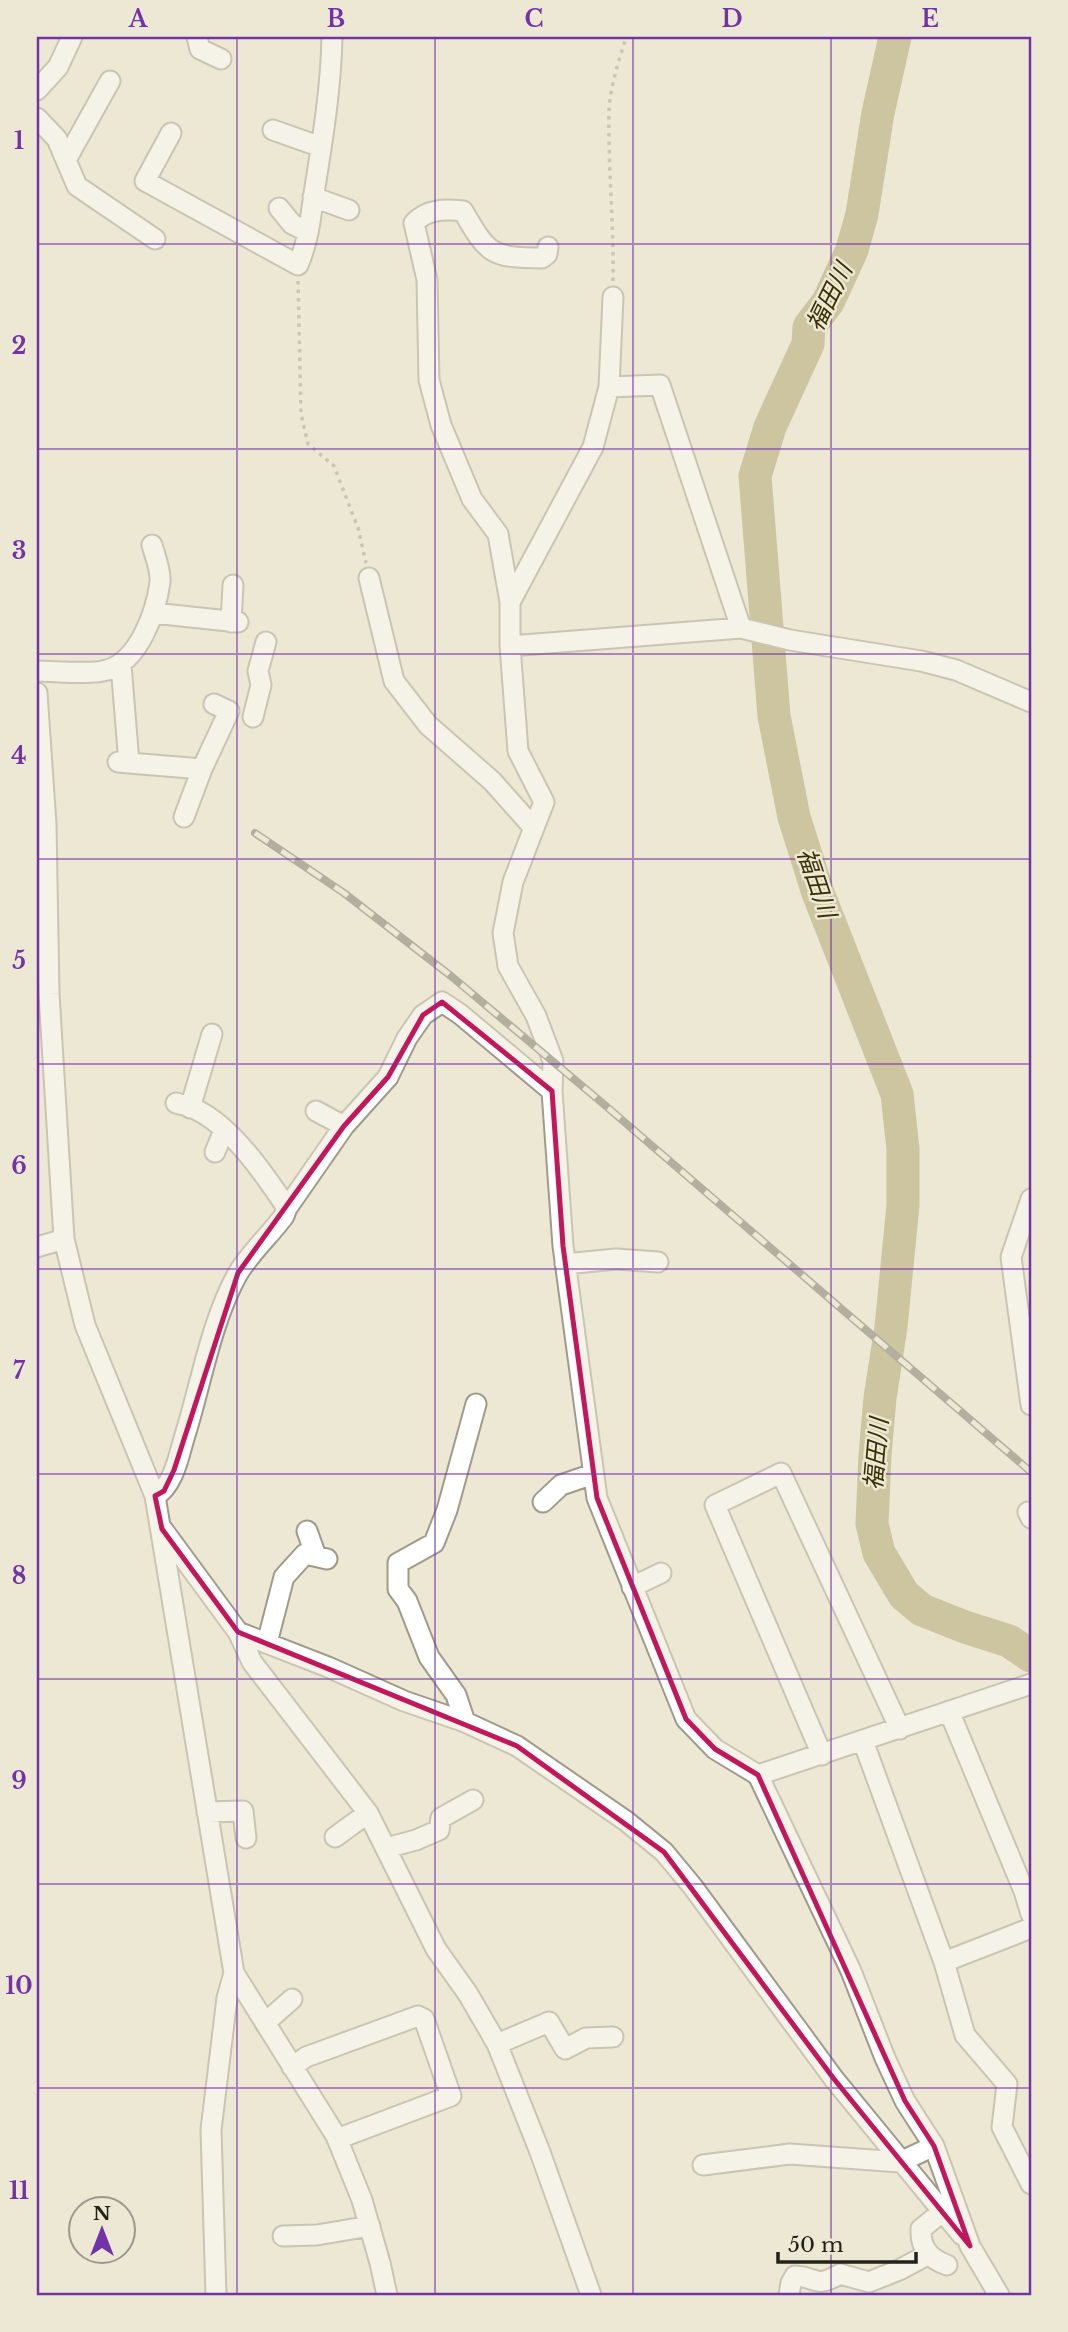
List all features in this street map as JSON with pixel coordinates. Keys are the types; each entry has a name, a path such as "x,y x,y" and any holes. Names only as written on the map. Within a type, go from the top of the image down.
{"street":[{"path":"37,90 58,67 72,37"},
{"path":"197,37 200,49 220,59"},
{"path":"172,133 145,181 298,265 306,247 328,97 328,39"},
{"path":"66,160 110,81"},
{"path":"37,118 57,139 77,186 155,239"},
{"path":"273,130 321,147"},
{"path":"313,197 349,210"},
{"path":"279,208 292,224 308,232"},
{"path":"548,247 547,254 542,258 495,254 482,244 463,211 424,213 414,223 427,280 429,380 441,425 472,499 498,534 510,602 510,646 518,751 544,802 513,882 503,933 508,966 536,1016 553,1061 552,1091 565,1264 597,1498 686,1719 715,1749 758,1775 850,1971 905,2101 934,2146 970,2246"},
{"path":"510,602 593,446 609,387 613,298"},
{"path":"609,387 660,385 741,628"},
{"path":"37,671 104,671 121,664 136,646 153,613 160,579 152,545"},
{"path":"369,578 394,681 428,725 492,781 533,827"},
{"path":"153,613 235,622 233,585"},
{"path":"510,646 741,628 944,667 1031,702"},
{"path":"184,817 221,707 256,718 261,685 258,671 266,642"},
{"path":"121,664 123,763 202,769"},
{"path":"37,693 43,994 64,1239 85,1325 155,1496 234,1973 337,2139 362,2200 387,2295"},
{"path":"155,1496 164,1491 174,1470 214,1332 238,1273 284,1216 344,1126 388,1077 407,1038 423,1015 442,1002 552,1091"},
{"path":"212,1034 183,1105 197,1110 224,1130 262,1170 287,1208"},
{"path":"316,1111 344,1126"},
{"path":"215,1152 224,1130"},
{"path":"1031,1199 1011,1257 1031,1405"},
{"path":"37,1247 64,1239"},
{"path":"565,1264 616,1259 658,1262"},
{"path":"465,1722 456,1695 429,1657 407,1601 398,1589 398,1563 435,1543 447,1510 476,1404"},
{"path":"822,1755 715,1505 780,1473 900,1729"},
{"path":"542,1502 561,1485 593,1474"},
{"path":"162,1529 238,1632 253,1661 368,1813 436,1949 468,1994 497,2044 540,2151 591,2295"},
{"path":"267,1643 284,1577 305,1554 321,1558 307,1531"},
{"path":"632,1587 661,1573"},
{"path":"238,1632 404,1701 465,1722 517,1746 626,1821 664,1852 693,1887 834,2079 970,2246 999,2295"},
{"path":"758,1775 1031,1684"},
{"path":"949,1711 1024,1891 1031,1914"},
{"path":"863,1741 944,1962 965,2035 1007,2084 1002,2127 1031,2184"},
{"path":"386,1849 439,1830 441,1818 473,1800"},
{"path":"207,1812 243,1811 246,1838"},
{"path":"335,1837 368,1813"},
{"path":"944,1962 1031,1928"},
{"path":"216,2295 211,2130 227,1998 234,1973"},
{"path":"265,2023 292,1999"},
{"path":"292,2067 306,2057 418,2016 424,2019 452,2096 337,2139"},
{"path":"497,2044 550,2022 565,2049 586,2038 613,2037"},
{"path":"703,2165 790,2154 901,2162 934,2146"},
{"path":"942,2212 920,2229 920,2239 935,2261 947,2265"},
{"path":"283,2236 317,2235 370,2226"},
{"path":"789,2295 791,2283 796,2276 813,2282 825,2282 840,2274 869,2282 929,2254"}],"path":[{"path":"613,298 614,234 609,110 614,75 626,37"},
{"path":"298,265 299,386 305,434 308,444 334,466 358,528 369,578"}],"highlighted area":[{"path":"442,1002 552,1091 563,1246 597,1498 686,1719 715,1749 758,1775 905,2101 934,2146 970,2246 834,2079 664,1852 517,1746 238,1632 162,1529 155,1496 164,1491 174,1470 238,1273 344,1126 388,1077 423,1015"}],"waterway":[{"name":"福田川","path":"895,37 878,113 862,214 852,250 828,302 809,327 808,344 770,427 755,476 774,716 794,817 818,893 897,1094 903,1149 903,1205 875,1455 872,1524 879,1553 904,1595 922,1610 1009,1641 1031,1656"}],"railway":[{"path":"255,833 344,893 451,976 1031,1472"}]}
